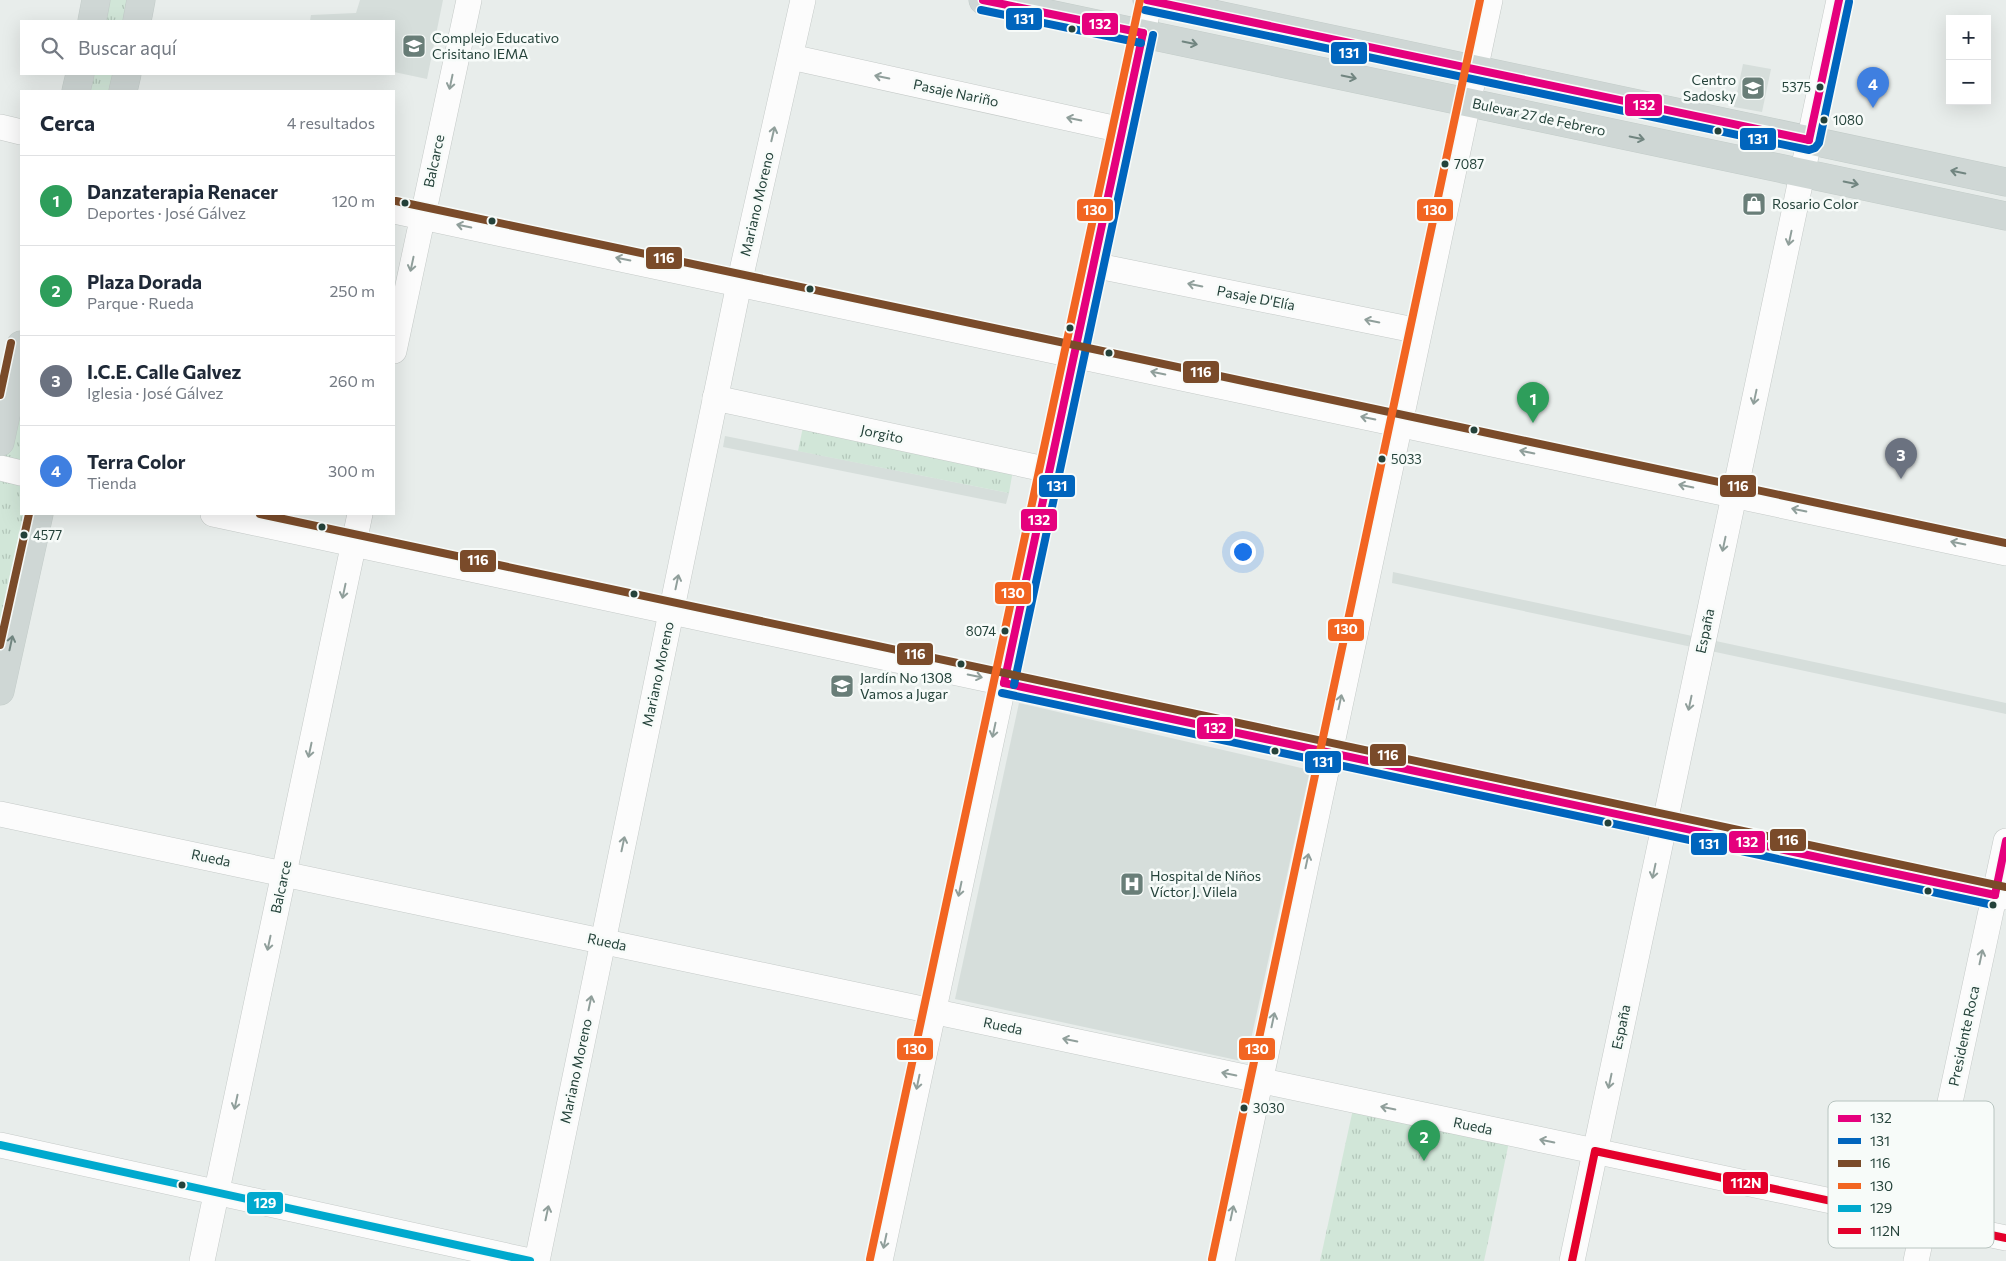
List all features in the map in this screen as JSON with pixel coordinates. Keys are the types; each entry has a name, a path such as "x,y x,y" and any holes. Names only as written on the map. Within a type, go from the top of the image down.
{"main road":[{"path":"92,20 96,0"},
{"path":"137,20 141,0"},
{"name":"Bulevar 27 de Febrero","path":"983,0 2006,216"},
{"path":"1149,0 2006,182"},
{"path":"76,90 80,75"},
{"path":"123,90 127,75"},
{"path":"0,442 20,350"},
{"path":"0,690 39,515"}],"street":[{"name":"Balcarce","path":"395,347 421,217 469,0"},
{"name":"Mariano Moreno","path":"537,1261 739,284 803,0"},
{"path":"880,1261 1149,0"},
{"path":"1222,1261 1490,0"},
{"name":"España","path":"1572,1261 1804,173 1839,0"},
{"name":"Pasaje Nariño","path":"791,57 1122,130"},
{"path":"0,127 20,132"},
{"path":"395,211 2006,553"},
{"name":"Pasaje D'Elía","path":"1093,265 1419,331"},
{"name":"Jorgito","path":"715,398 1049,470"},
{"path":"0,468 20,473"},
{"path":"218,515 2000,896"},
{"name":"Balcarce","path":"202,1261 360,515"},
{"name":"Rueda","path":"0,814 1828,1200"},
{"name":"Presidente Roca","path":"1953,1101 2000,896 2006,841"},
{"path":"0,1145 530,1261"},
{"name":"Presidente Roca","path":"1916,1261 1919,1248"}],"shaded area":[{"name":"Complejo Educativo Crisitano IEMA","path":"360,0 443,0 427,79 395,72 395,20 310,20 311,15 356,13"},
{"name":"Centro Sadosky","path":"1743,64 1771,69 1762,112 1734,107"},
{"path":"725,436 1009,493 1006,504 723,447"},
{"path":"1393,572 2006,703 2006,714 1392,583"},
{"name":"Hospital de Niños Víctor J. Vilela","path":"1019,703 1310,770 1246,1062 955,999"}],"green space":[{"path":"96,0 141,0 137,20 92,20"},
{"path":"80,75 127,75 123,90 76,90"},
{"path":"20,350 20,515 39,515 0,691 0,442"},
{"path":"803,427 1013,470 1009,493 798,451"},
{"path":"1353,1109 1509,1142 1484,1261 1320,1261"}],"transit line":[{"name":"132","path":"983,0 1143,33"},
{"name":"130","path":"870,1259 1140,0"},
{"name":"132","path":"1147,0 1809,140"},
{"name":"130","path":"1212,1259 1480,0"},
{"name":"132","path":"1809,140 1839,0"},
{"name":"131","path":"1145,10 1809,150 1815,148 1819,143 1849,2"},
{"name":"131","path":"981,10 1141,43"},
{"name":"132","path":"1004,683 1143,33"},
{"name":"131","path":"1014,685 1153,35"},
{"name":"116","path":"396,201 2006,543"},
{"name":"116","path":"0,395 11,343"},
{"name":"116","path":"0,645 29,515"},
{"name":"116","path":"265,515 2006,887"},
{"name":"132","path":"1004,683 1995,895"},
{"name":"131","path":"1002,693 1993,905"},
{"name":"132","path":"1995,895 2006,841"},
{"name":"129","path":"0,1145 530,1261"},
{"name":"112N","path":"1572,1261 1595,1151 1828,1200"},
{"name":"112N","path":"1994,1235 2006,1238"}],"place":[{"name":"Complejo Educativo Crisitano IEMA","path":"414,46"},
{"name":"5375","path":"1820,87"},
{"name":"Centro Sadosky","path":"1753,88"},
{"name":"Terra Color","path":"1873,108"},
{"name":"1080","path":"1824,120"},
{"name":"7087","path":"1445,164"},
{"name":"Rosario Color","path":"1754,204"},
{"name":"Danzaterapia Renacer","path":"1533,423"},
{"name":"5033","path":"1382,459"},
{"name":"I.C.E. Calle Galvez","path":"1901,479"},
{"name":"4577","path":"24,535"},
{"name":"8074","path":"1005,631"},
{"name":"Jardín No 1308 Vamos a Jugar","path":"842,686"},
{"name":"Hospital de Niños Víctor J. Vilela","path":"1132,884"},
{"name":"3030","path":"1244,1108"},
{"name":"Plaza Dorada","path":"1424,1161"}]}
